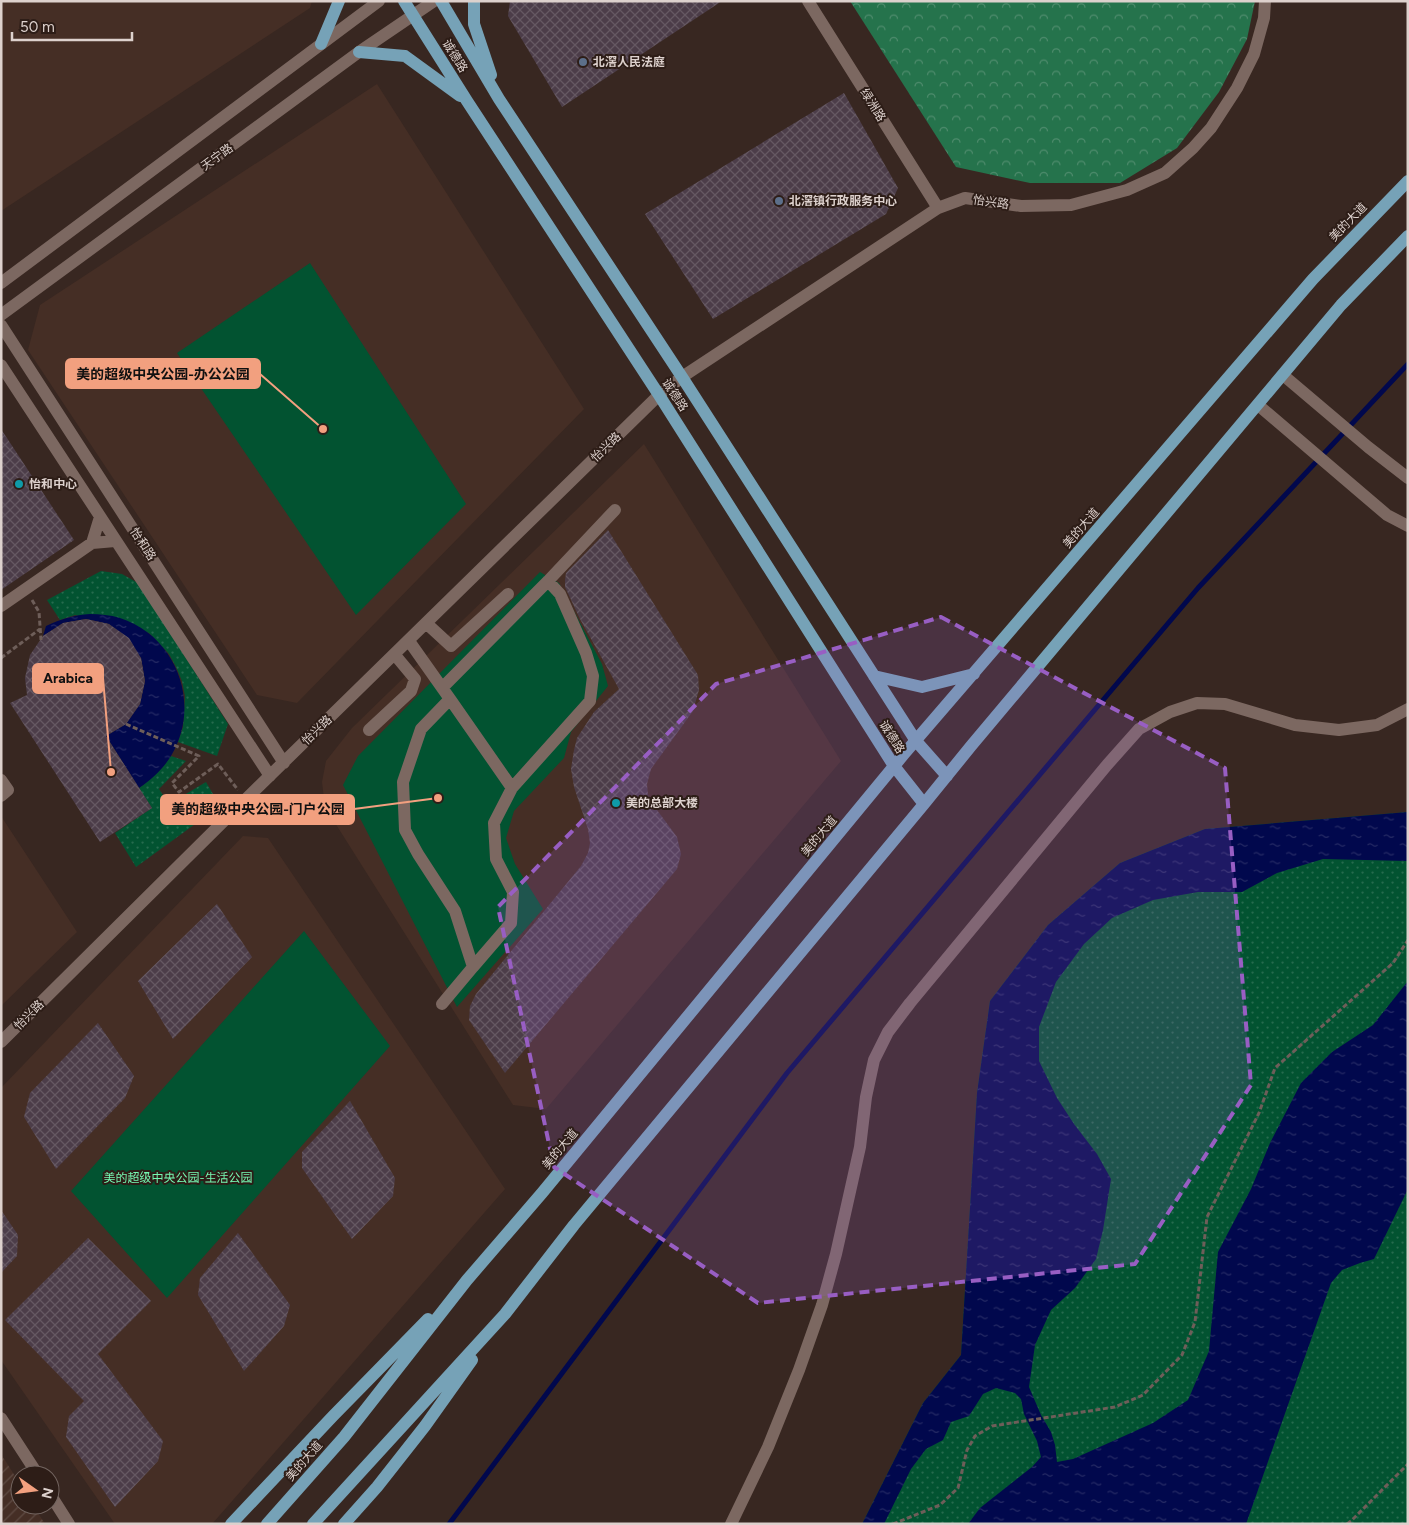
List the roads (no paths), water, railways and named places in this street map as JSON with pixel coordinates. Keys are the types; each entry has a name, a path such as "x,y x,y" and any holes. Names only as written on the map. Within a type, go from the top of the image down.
{"main road":[{"path":"321,44 339,1"},
{"name":"诚德路","path":"404,1 659,395 894,766 924,804"},
{"name":"诚德路","path":"441,1 499,99 916,741 947,776"},
{"path":"474,1 474,24 499,99"},
{"path":"358,52 405,56 467,101"},
{"name":"美的大道","path":"267,1524 344,1437 467,1280 542,1193 894,766 1312,279 1408,180"},
{"path":"344,1524 425,1426 504,1314 574,1224 1341,306 1408,236"},
{"path":"874,676 922,687 974,674"},
{"path":"231,1524 333,1416 467,1280"},
{"path":"313,1524 504,1314"}],"street":[{"path":"1,283 379,1"},
{"name":"天宁路","path":"1,316 358,52 434,1"},
{"name":"绿洲路","path":"808,1 938,208"},
{"name":"怡兴路","path":"1,1042 659,395 938,208 965,198 1021,206 1071,205 1127,190 1165,173 1193,148 1211,128 1237,88 1254,54 1264,18 1265,1"},
{"name":"怡和路","path":"1,326 284,763"},
{"name":"怡和路","path":"1,365 270,776"},
{"path":"1283,375 1368,447 1408,478"},
{"path":"1258,405 1387,515 1408,526"},
{"path":"442,688 616,510"},
{"path":"92,543 100,516"},
{"path":"1,606 92,543 115,541"},
{"path":"442,1004 511,923 512,892 496,859 494,823 512,788 590,700 593,676 586,653 560,594 548,581"},
{"path":"426,623 450,646 508,594"},
{"path":"409,641 512,788"},
{"path":"369,730 411,691 415,678 395,654"},
{"path":"450,699 421,729 403,782 405,830 418,854 455,910 473,967"},
{"path":"731,1524 768,1446 799,1370 822,1305 836,1254 860,1147 866,1097 874,1060 888,1032 910,1003 1101,773 1139,730 1170,712 1197,703 1225,704 1295,726 1339,730 1377,725 1408,709"},
{"path":"1,780 8,790 1,796"},
{"path":"1,1418 32,1465"},
{"path":"60,1510 69,1524"}],"water":[{"path":"90,614 120,618 140,627 156,640 169,656 178,675 184,695 184,715 180,736 171,756 153,777 139,788 106,736 126,724 140,704 145,681 141,658 109,624 86,619 63,623 43,636 46,626 78,615"},
{"path":"1408,812 1407,861 1323,859 1277,873 1242,892 1198,892 1153,900 1112,918 1084,944 1056,982 1039,1027 1039,1061 1057,1098 1097,1154 1111,1179 1103,1230 1096,1259 1075,1288 1051,1310 1035,1345 1029,1387 1041,1415 1051,1432 1057,1462 1073,1459 1153,1423 1188,1400 1209,1351 1218,1252 1251,1189 1270,1143 1301,1083 1332,1052 1373,1025 1408,981 1408,1189 1374,1259 1342,1270 1331,1283 1246,1524 968,1524 980,1508 1032,1467 1041,1457 1037,1441 1024,1414 1021,1399 1015,1393 996,1388 983,1394 969,1416 951,1422 943,1440 926,1449 911,1469 884,1524 862,1524 923,1403 961,1355 977,1093 990,1001 1048,925 1120,863 1205,829"}],"waterway":[{"path":"449,1524 787,1073 1198,588 1408,364"}],"place":[{"name":"北滘人民法庭","path":"583,62"},
{"name":"北滘镇行政服务中心","path":"779,201"},
{"name":"美的超级中央公园-办公公园","path":"323,429"},
{"name":"怡和中心","path":"19,484"},
{"name":"Arabica","path":"111,772"},
{"name":"美的超级中央公园-门户公园","path":"438,798"},
{"name":"美的总部大楼","path":"616,803"}],"park label":[{"name":"美的超级中央公园-生活公园","path":"178,1178"}]}
